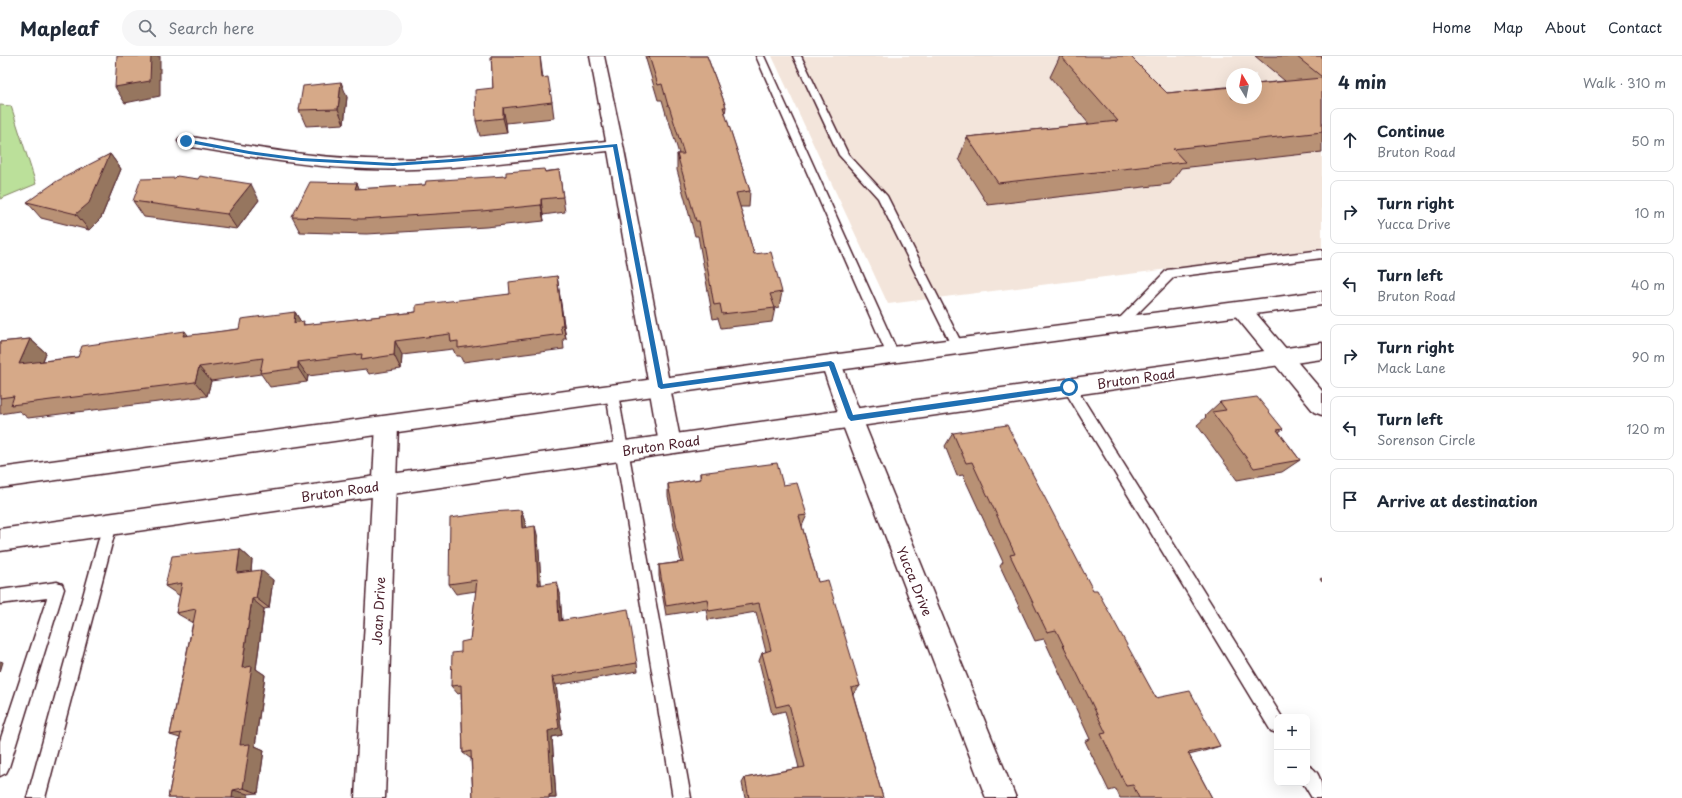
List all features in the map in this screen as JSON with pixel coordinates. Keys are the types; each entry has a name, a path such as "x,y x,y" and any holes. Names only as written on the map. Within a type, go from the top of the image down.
{"main road":[{"path":"597,56 661,387 670,444"},
{"path":"186,141 301,160 393,164 452,161 615,145"},
{"path":"0,478 831,363 1322,298"},
{"path":"1241,309 1322,406"},
{"name":"Bruton Road","path":"0,540 1322,351"},
{"name":"Yucca Drive","path":"831,363 851,418 1001,798"},
{"name":"Joan Drive","path":"370,798 387,425"}],"lane":[{"path":"760,56 893,355"},
{"path":"797,56 844,155 882,196 957,346"},
{"path":"1119,325 1170,273 1322,254"},
{"path":"1069,387 1274,720"},
{"path":"612,394 682,798"},
{"path":"36,798 110,524"},
{"path":"0,597 57,589 0,767"},
{"path":"1310,779 1322,798"}],"shaded area":[{"path":"772,56 1322,56 1322,250 888,304"}],"green space":[{"path":"0,105 11,106 36,184 0,199"}],"building":[{"path":"117,56 151,56 150,81 115,87"},
{"path":"491,56 540,56 542,78 548,77 552,102 503,108 503,118 476,121 475,90 493,88"},
{"path":"649,56 707,56 726,107 723,107 750,191 736,193 754,254 771,252 782,292 770,294 775,308 722,314 720,304 714,305 699,221 696,221 677,154 684,154 662,84 658,85"},
{"path":"1061,56 1130,56 1167,93 1226,88 1226,104 1262,104 1262,83 1322,78 1322,132 1173,149 1185,162 998,183 967,137 1118,121"},
{"path":"1296,56 1322,56 1322,77"},
{"path":"341,82 338,109 299,110 303,86"},
{"path":"110,154 89,203 76,214 27,202 57,181"},
{"path":"544,169 545,172 559,170 563,197 541,199 541,205 482,211 361,219 292,217 310,182 357,183 355,189 425,185 426,181 506,176 506,172"},
{"path":"177,176 198,179 200,176 251,184 227,214 133,201 141,179 175,178"},
{"path":"557,276 563,325 560,325 562,334 458,348 458,341 451,342 450,334 395,341 394,355 361,360 362,354 298,362 298,368 260,373 263,358 199,367 195,382 11,405 14,396 0,398 0,342 30,339 19,364 78,357 82,346 185,331 183,336 239,329 241,319 295,312 294,323 304,321 303,325 416,312 416,305 510,294 509,282"},
{"path":"1257,397 1283,429 1277,430 1300,460 1254,468 1212,412 1226,410 1220,402"},
{"path":"1007,425 1093,590 1097,590 1156,698 1190,691 1220,746 1188,753 1212,798 1139,798 1133,785 1126,786 1101,734 1106,733 1056,630 1047,632 1010,555 1015,554 972,462 966,463 953,433"},
{"path":"777,463 783,485 797,483 807,515 799,516 818,582 828,580 860,686 851,688 883,798 749,798 745,778 805,767 789,704 776,707 762,653 771,650 759,603 709,611 707,599 666,606 659,565 684,562 668,484 701,479 700,473"},
{"path":"521,510 522,528 535,526 538,585 557,582 559,621 628,609 637,663 552,677 559,728 548,731 552,794 549,795 549,798 473,798 471,751 463,753 461,685 451,686 452,653 461,652 461,642 470,640 477,580 449,584 450,518 492,512"},
{"path":"240,549 237,573 261,570 256,598 252,599 242,668 252,666 240,745 250,744 243,788 233,790 232,798 168,798 181,733 170,735 196,609 176,613 182,583 165,586 172,556"}],"route":[{"path":"186,141 301,160 342,163 393,164 452,161 615,145 654,358 661,387 831,363 851,418 1069,387"}]}
